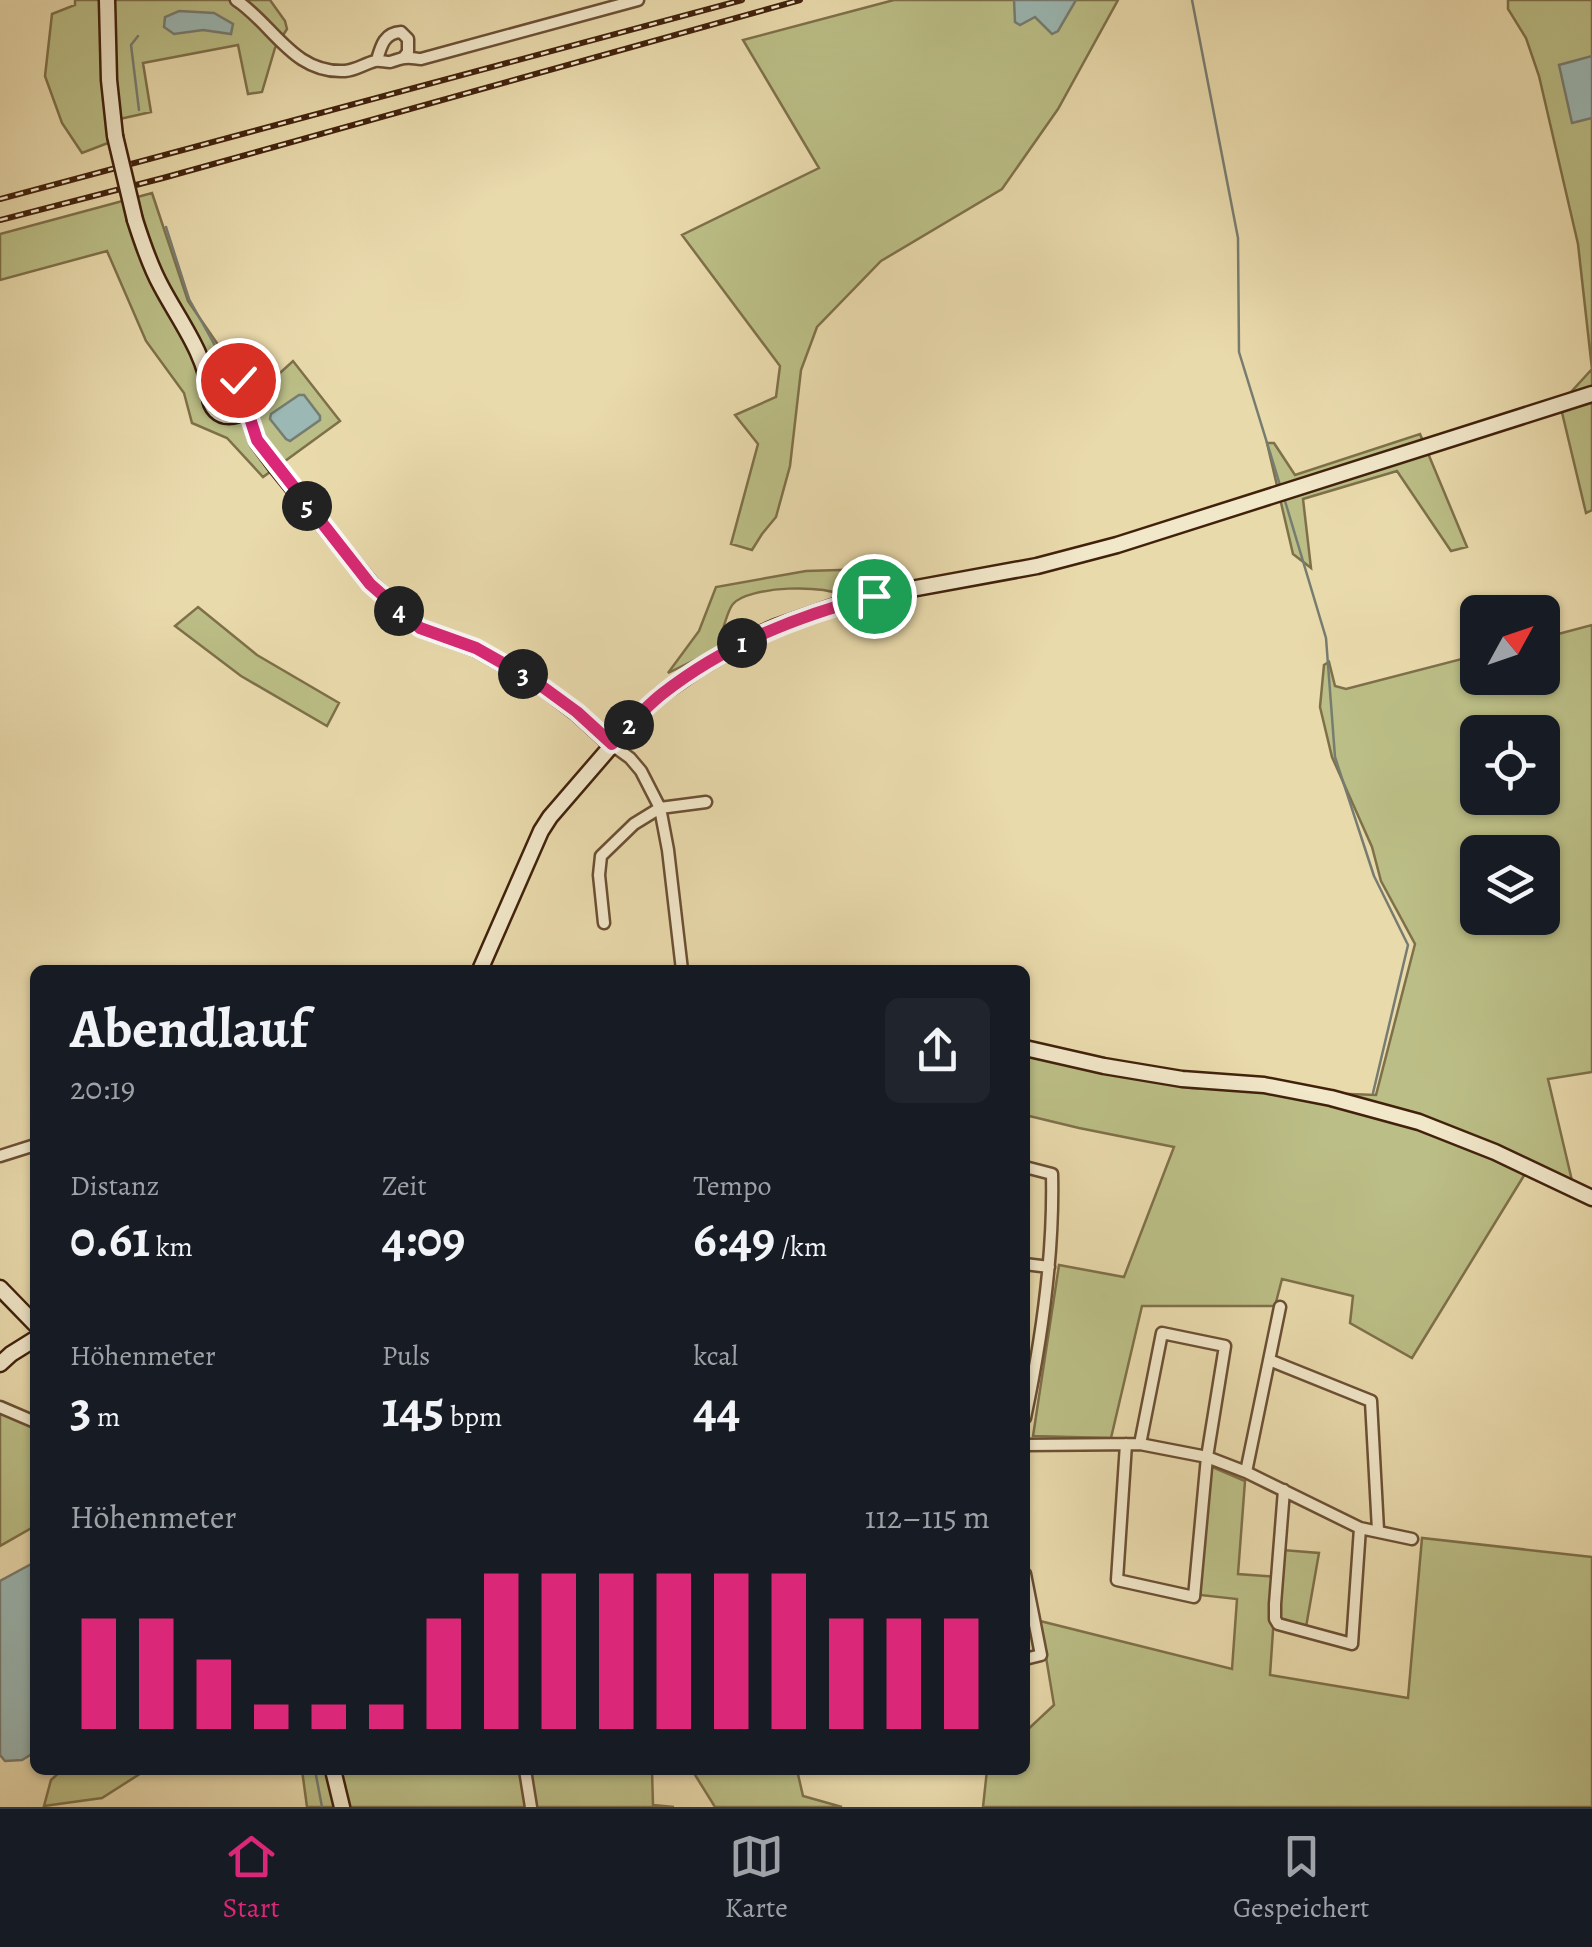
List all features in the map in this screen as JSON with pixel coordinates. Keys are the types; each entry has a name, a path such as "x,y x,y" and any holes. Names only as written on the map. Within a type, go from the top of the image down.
{"street":[{"path":"107,0 110,99 136,220 160,284 198,350 214,409 257,440 370,584 404,616 420,628 476,648 536,682 577,712 608,749 630,758 642,771 660,808 681,965"},
{"path":"236,0 292,53 314,66 344,71 377,60 421,60 638,0"},
{"path":"377,60 384,39 396,32 408,39 404,58"},
{"path":"198,350 228,378"},
{"path":"210,394 216,382 228,378 245,386 246,406 257,440"},
{"path":"482,965 541,831 562,801 659,696 748,640 816,612 874,596 1037,566 1117,546 1592,394"},
{"path":"224,416 236,415 246,406"},
{"path":"604,923 598,875 601,856 634,824 660,808 706,802"},
{"path":"1030,1049 1182,1080 1264,1086 1330,1098 1419,1122 1496,1152 1592,1198"},
{"path":"0,1156 30,1147"},
{"path":"1030,1169 1052,1174 1053,1213 1044,1316 1030,1391"},
{"path":"1030,1265 1048,1267"},
{"path":"0,1288 30,1319"},
{"path":"1246,1472 1280,1306"},
{"path":"1126,1444 1117,1580 1194,1597 1207,1457 1226,1348 1162,1334 1140,1444"},
{"path":"0,1364 30,1343"},
{"path":"1269,1360 1371,1401 1378,1530"},
{"path":"0,1407 30,1421"},
{"path":"1030,1445 1140,1444 1207,1457 1360,1528 1412,1539"},
{"path":"1284,1490 1275,1604 1278,1624 1352,1644 1360,1528"},
{"path":"1030,1599 1041,1655 1030,1658"},
{"path":"334,1775 342,1807"},
{"path":"525,1775 531,1807"}],"green space":[{"path":"75,0 270,0 287,29 275,48 262,92 248,94 238,45 143,63 151,112 115,120 108,143 82,153 62,123 45,76 52,14 75,5"},
{"path":"894,0 1118,0 1058,109 1002,189 881,261 817,327 801,370 790,466 776,517 752,550 731,544 758,444 735,415 776,397 780,366 682,235 819,168 743,40"},
{"path":"1508,0 1592,0 1592,369 1578,244 1539,76 1526,38 1508,9"},
{"path":"152,193 188,301 234,368 243,373 257,394 293,361 340,421 263,477 227,438 192,423 184,393 146,341 107,251 0,280 0,234"},
{"path":"1592,369 1592,510 1586,513 1560,404"},
{"path":"1420,434 1467,547 1451,551 1397,471 1303,499 1311,568 1293,554 1267,443 1274,443 1295,475"},
{"path":"872,569 917,583 846,598 823,590 789,589 741,598 730,608 717,649 668,673 699,631 716,587 806,571"},
{"path":"198,607 257,655 339,703 327,726 241,676 175,626"},
{"path":"1592,625 1592,1072 1548,1079 1574,1189 1528,1169 1412,1358 1350,1323 1353,1296 1282,1279 1275,1306 1142,1306 1111,1438 1033,1436 1059,1265 1124,1277 1174,1147 1030,1116 1030,1052 1191,1088 1376,1095 1415,944 1381,881 1372,847 1332,757 1320,707 1324,665 1329,662 1335,686 1346,689 1460,659 1460,695 1560,695 1560,633"},
{"path":"0,1410 30,1422 30,1529 0,1546"},
{"path":"1210,1466 1245,1481 1238,1574 1280,1577 1283,1550 1319,1553 1306,1627 1274,1616 1270,1675 1408,1698 1422,1538 1592,1557 1592,1807 983,1807 986,1775 1030,1775 1030,1727 1054,1705 1040,1621 1232,1669 1237,1599 1200,1595"},
{"path":"56,1775 138,1775 102,1798 44,1806 51,1780"},
{"path":"303,1775 652,1775 653,1805 674,1807 307,1807"},
{"path":"695,1775 798,1775 803,1796 842,1807 715,1807"}],"water":[{"path":"1014,0 1076,0 1058,31 1052,34 1035,17 1020,25 1015,22"},
{"path":"179,11 214,13 233,24 231,34 203,30 174,34 164,27 165,17"},
{"path":"1592,56 1592,118 1572,123 1559,65"},
{"path":"304,395 320,420 290,441 270,419 271,414"},
{"path":"30,1565 30,1755 22,1760 5,1761 0,1755 0,1581"}],"waterway":[{"path":"1192,0 1238,238 1239,352 1280,485"},
{"path":"138,36 131,45 139,110"},
{"path":"166,227 189,299 218,351"},
{"path":"1285,501 1326,638 1335,757 1374,876 1408,945 1373,1093"},
{"path":"316,1775 322,1807"}],"railway":[{"path":"0,199 742,0"},
{"path":"0,220 800,0"}],"route":[{"path":"238,380 248,391 246,406 257,440 370,584 420,628 476,648 550,691 612,744 659,696 722,654 776,627 874,596"}]}
